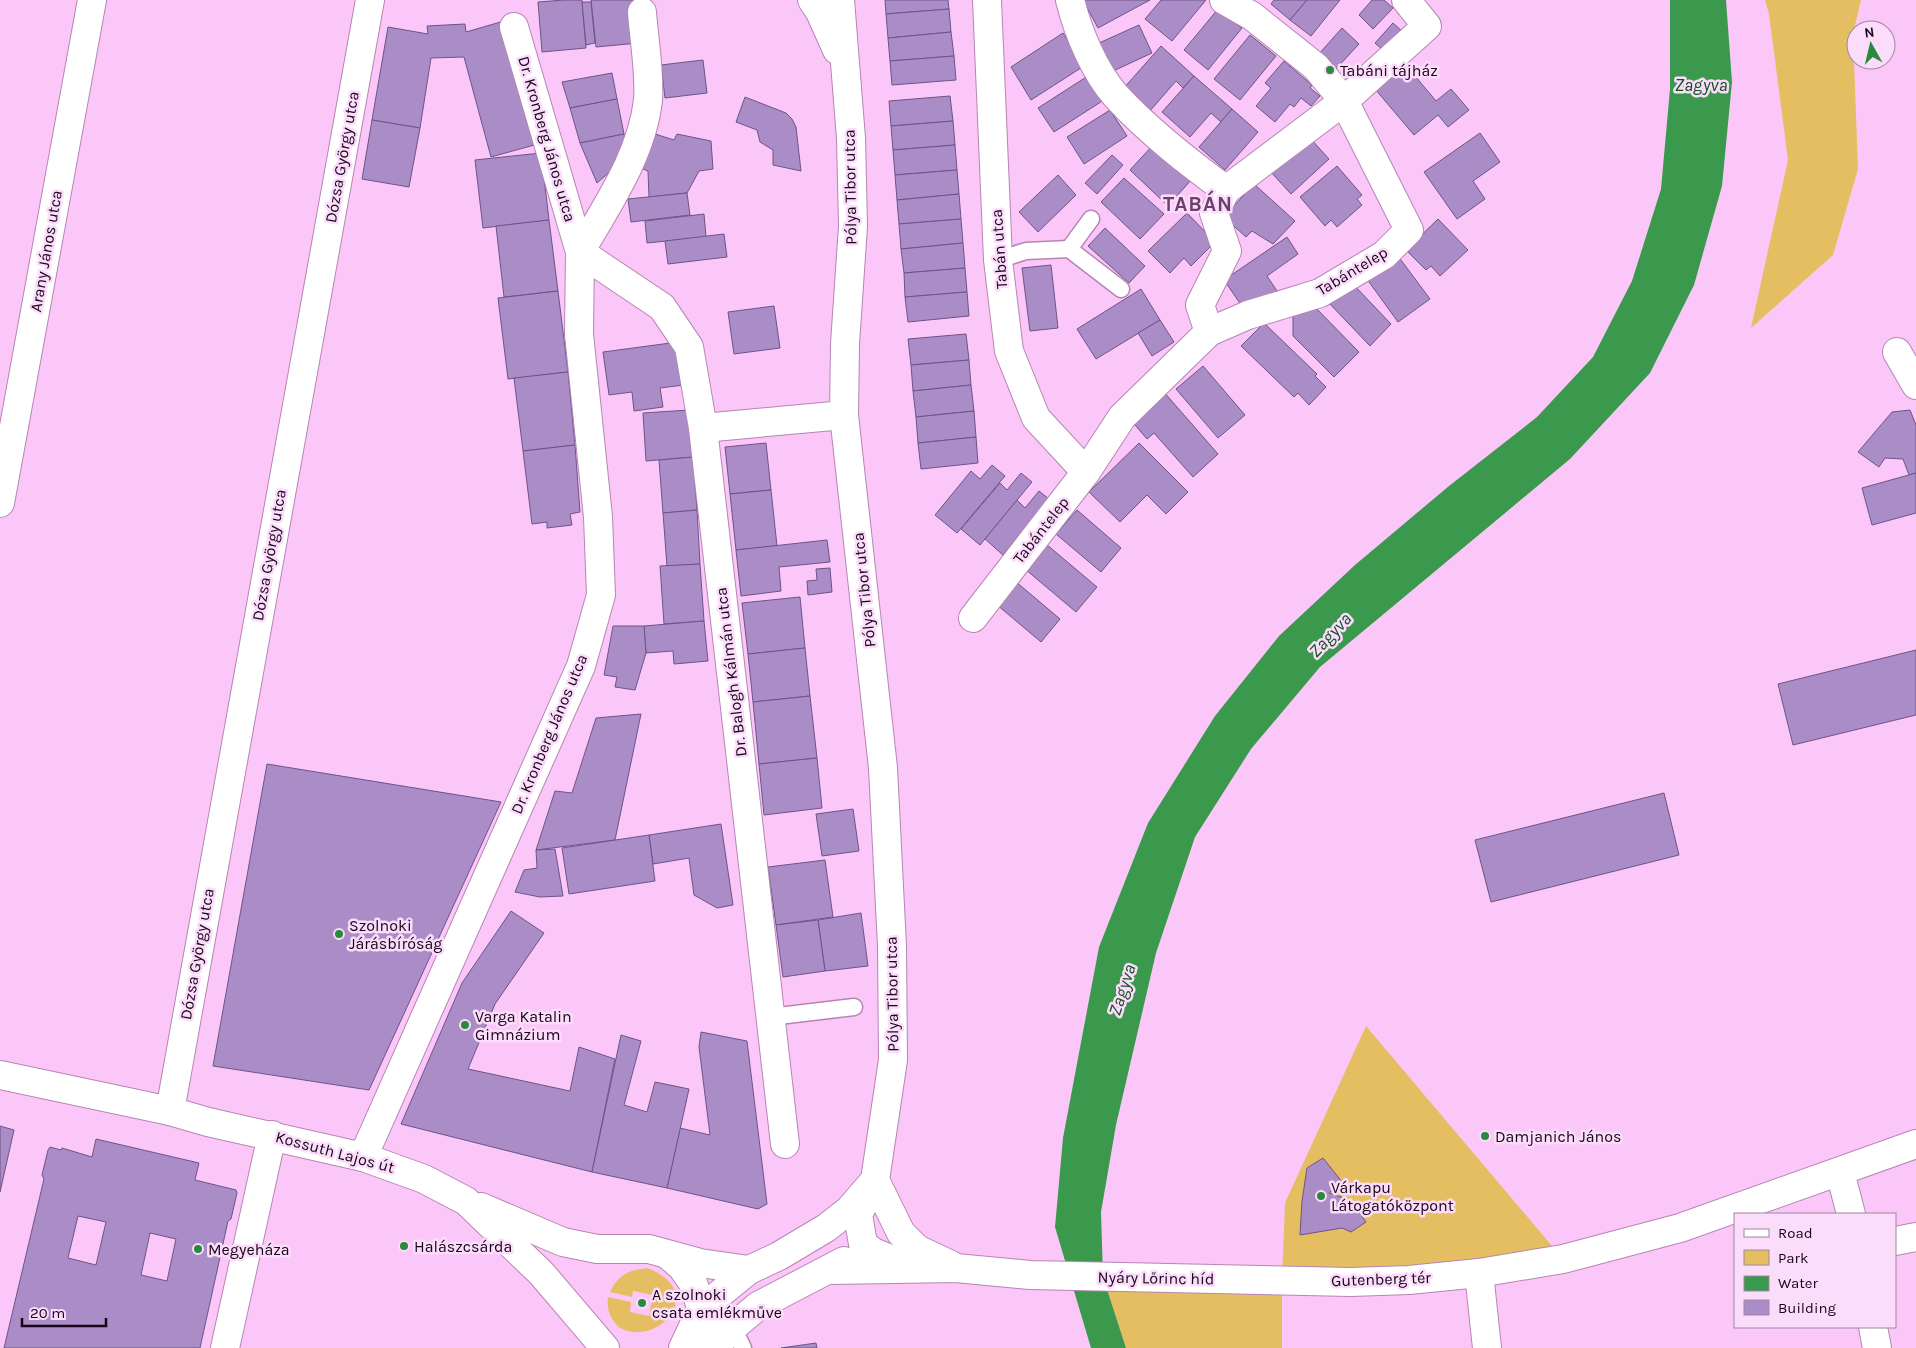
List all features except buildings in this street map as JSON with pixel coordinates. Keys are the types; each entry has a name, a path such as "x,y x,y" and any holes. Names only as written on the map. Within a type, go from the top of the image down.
{"street":[{"name":"Arany János utca","path":"0,502 92,0"},
{"name":"Dózsa György utca","path":"170,1110 370,0"},
{"path":"812,0 820,12 845,69"},
{"name":"Pólya Tibor utca","path":"840,0 851,138 853,226 845,344 844,415 883,768 892,946 893,1060 875,1180 875,1227 846,1258"},
{"name":"Tabán utca","path":"987,0 998,260 1009,351 1036,418 1086,472"},
{"path":"1070,0 1074,16 1096,66 1115,95 1171,146 1226,190"},
{"name":"Tabántelep","path":"973,618 1086,472 1122,417 1209,332 1248,315 1320,293 1384,255 1410,230 1344,101 1316,66 1252,16 1224,0"},
{"path":"1209,332 1200,305 1227,251 1214,213 1226,190 1344,101 1427,26 1406,0"},
{"name":"Dr. Kronberg János utca","path":"580,252 619,185 643,128 648,98 642,12"},
{"name":"Dr. Kronberg János utca","path":"363,1157 581,666 601,595 598,517 579,334 580,252 514,27"},
{"name":"Dr. Balogh Kálmán utca","path":"580,252 662,307 689,348 703,428 785,1144"},
{"path":"1897,352 1916,386"},
{"path":"703,428 844,415"},
{"name":"Kossuth Lajos út","path":"0,1075 170,1110 208,1122 363,1157 424,1178 466,1201 541,1273 606,1347"},
{"path":"225,1348 272,1135"},
{"name":"Gutenberg tér","path":"1282,1280 1399,1280 1479,1273 1563,1259 1680,1228 1916,1144"},
{"path":"1840,1172 1851,1213"},
{"path":"683,1348 701,1310 749,1270 779,1256 826,1228 849,1210 875,1180 901,1233 917,1249 956,1268"},
{"path":"466,1201 563,1242 597,1250 650,1249 668,1255 749,1270"},
{"path":"1896,1241 1916,1237"},
{"path":"668,1255 682,1267 693,1283 712,1347 738,1337 758,1306 846,1258 873,1252 912,1268"},
{"name":"Nyáry Lőrinc híd","path":"749,1270 804,1259 846,1258 912,1268 956,1268 1030,1275 1282,1280"},
{"path":"1479,1273 1487,1348"},
{"path":"1873,1328 1877,1348"}],"lane":[{"path":"1069,249 1091,219"},
{"path":"998,260 1026,251 1069,249 1121,289"},
{"path":"770,1017 854,1007"}],"green space":[{"path":"1765,0 1861,0 1856,20 1846,20 1846,70 1854,70 1858,169 1833,255 1751,328 1788,160 1769,14"},
{"path":"1366,1026 1563,1259 1282,1281 1282,1348 1126,1348 1103,1277 1282,1280 1285,1203"},
{"path":"647,1268 665,1278 674,1289 676,1302 671,1314 662,1324 650,1330 635,1332 620,1328 610,1314 608,1297 631,1302 630,1312 649,1316 653,1295 633,1291 632,1297 610,1292 620,1277 635,1270"}],"water":[{"name":"Zagyva","path":"1670,0 1726,0 1732,82 1722,186 1694,285 1650,373 1570,459 1320,667 1251,749 1195,837 1156,953 1116,1125 1101,1212 1103,1277 1126,1348 1091,1348 1055,1227 1063,1138 1099,947 1148,823 1215,716 1279,636 1355,565 1449,486 1537,417 1593,357 1632,281 1661,189 1670,89"}],"place":[{"name":"Tabáni tájház","path":"1330,70"},
{"name":"Szolnoki Járásbíróság","path":"339,934"},
{"name":"Varga Katalin Gimnázium","path":"465,1025"},
{"name":"Damjanich János","path":"1485,1136"},
{"name":"Várkapu Látogatóközpont","path":"1321,1196"},
{"name":"Halászcsárda","path":"404,1246"},
{"name":"Megyeháza","path":"198,1249"},
{"name":"A szolnoki csata emlékműve","path":"642,1303"}],"district":[{"name":"TABÁN","path":"1198,204"}]}
